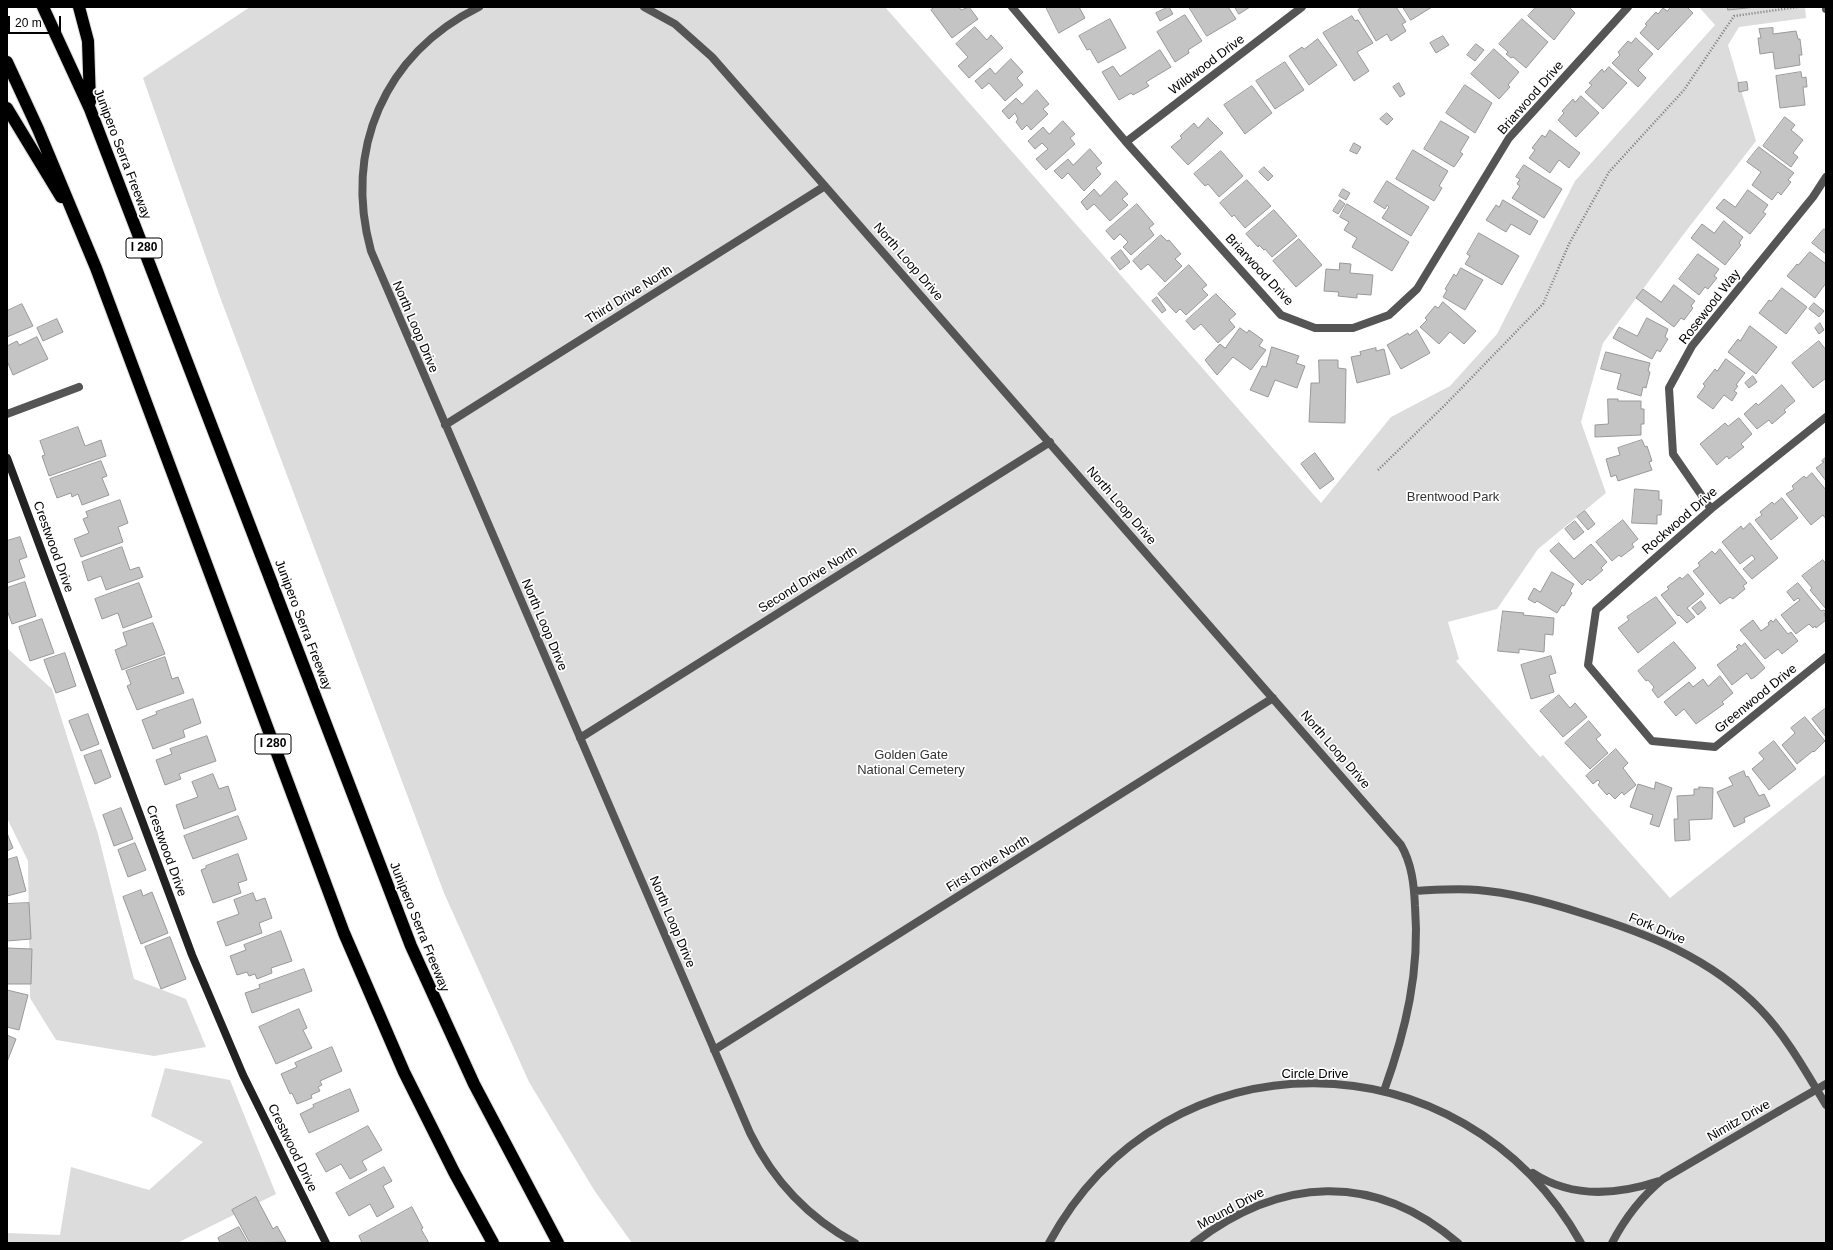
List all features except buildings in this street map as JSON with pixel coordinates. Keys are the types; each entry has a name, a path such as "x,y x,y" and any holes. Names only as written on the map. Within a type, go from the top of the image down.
{"highway":[{"name":"Junipero Serra Freeway","path":"43,7 90,109 405,932 441,1015 474,1084 558,1243"},
{"path":"79,7 88,41 90,109"},
{"name":"I 280","path":"7,62 38,129 82,232 344,933 408,1078 454,1172 493,1243"},
{"path":"7,108 82,232"}],"street":[{"name":"North Loop Drive","path":"479,7 438,32 410,58 385,95 373,123 361,176 362,213 371,251 444,425 750,1133 775,1174 807,1210 835,1231 855,1243"},
{"name":"North Loop Drive","path":"644,7 675,24 701,46 1050,442 1401,845 1409,860 1414,891 1416,939 1412,996 1400,1044 1384,1091"},
{"name":"Briarwood Drive","path":"1012,7 1126,142 1281,315 1315,328 1353,328 1389,315 1417,289 1509,138 1628,7"},
{"name":"Wildwood Drive","path":"1126,142 1302,7"},
{"name":"Rosewood Way","path":"1711,509 1673,454 1669,388 1692,346 1813,197 1826,177"},
{"name":"Third Drive North","path":"444,425 825,186"},
{"path":"7,414 79,387"},
{"name":"Rockwood Drive","path":"1588,665 1596,610 1711,509 1826,417"},
{"name":"Second Drive North","path":"580,738 1050,442"},
{"name":"Crestwood Drive","path":"7,458 192,955 243,1075 326,1243"},
{"name":"Greenwood Drive","path":"1588,665 1652,741 1715,747 1826,657"},
{"name":"First Drive North","path":"714,1050 1273,698"},
{"name":"Fork Drive","path":"1414,891 1477,890 1528,898 1607,921 1645,935 1682,952 1721,976 1760,1009 1799,1059 1826,1105"},
{"name":"Circle Drive","path":"1049,1243 1071,1207 1116,1156 1143,1136 1183,1113 1215,1099 1256,1089 1283,1085 1336,1084 1384,1091 1407,1097 1449,1114 1484,1135 1518,1162 1559,1207 1581,1243"},
{"name":"Nimitz Drive","path":"1612,1243 1631,1211 1663,1179 1826,1084"},
{"name":"Nimitz Drive","path":"1518,1162 1545,1180 1579,1191 1619,1190 1663,1179"},
{"name":"Mound Drive","path":"1194,1243 1247,1211 1274,1200 1300,1193 1329,1191 1361,1194 1405,1207 1433,1223 1458,1243"}],"path":[{"path":"1378,470 1445,405 1543,304 1569,244 1609,172 1684,90 1734,16 1798,7"}],"green space":[{"name":"Golden Gate National Cemetery","path":"250,7 885,7 1321,503 1391,417 1450,386 1497,334 1575,181 1715,25 1699,7 1805,7 1806,18 1739,27 1728,45 1756,141 1683,235 1603,343 1581,422 1606,493 1538,549 1497,609 1448,622 1459,659 1456,661 1540,757 1543,755 1670,898 1826,774 1826,1243 632,1243 594,1190 529,1082 444,893 220,297 143,78"},
{"path":"7,648 52,689 98,834 134,979 186,999 206,1047 154,1056 56,1040 30,998 28,861 7,818"},
{"path":"165,1068 230,1080 276,1194 177,1243 7,1243 7,1233 60,1235 71,1167 149,1190 203,1142 151,1116"}],"park label":[{"name":"Brentwood Park","path":"1453,497"}]}
